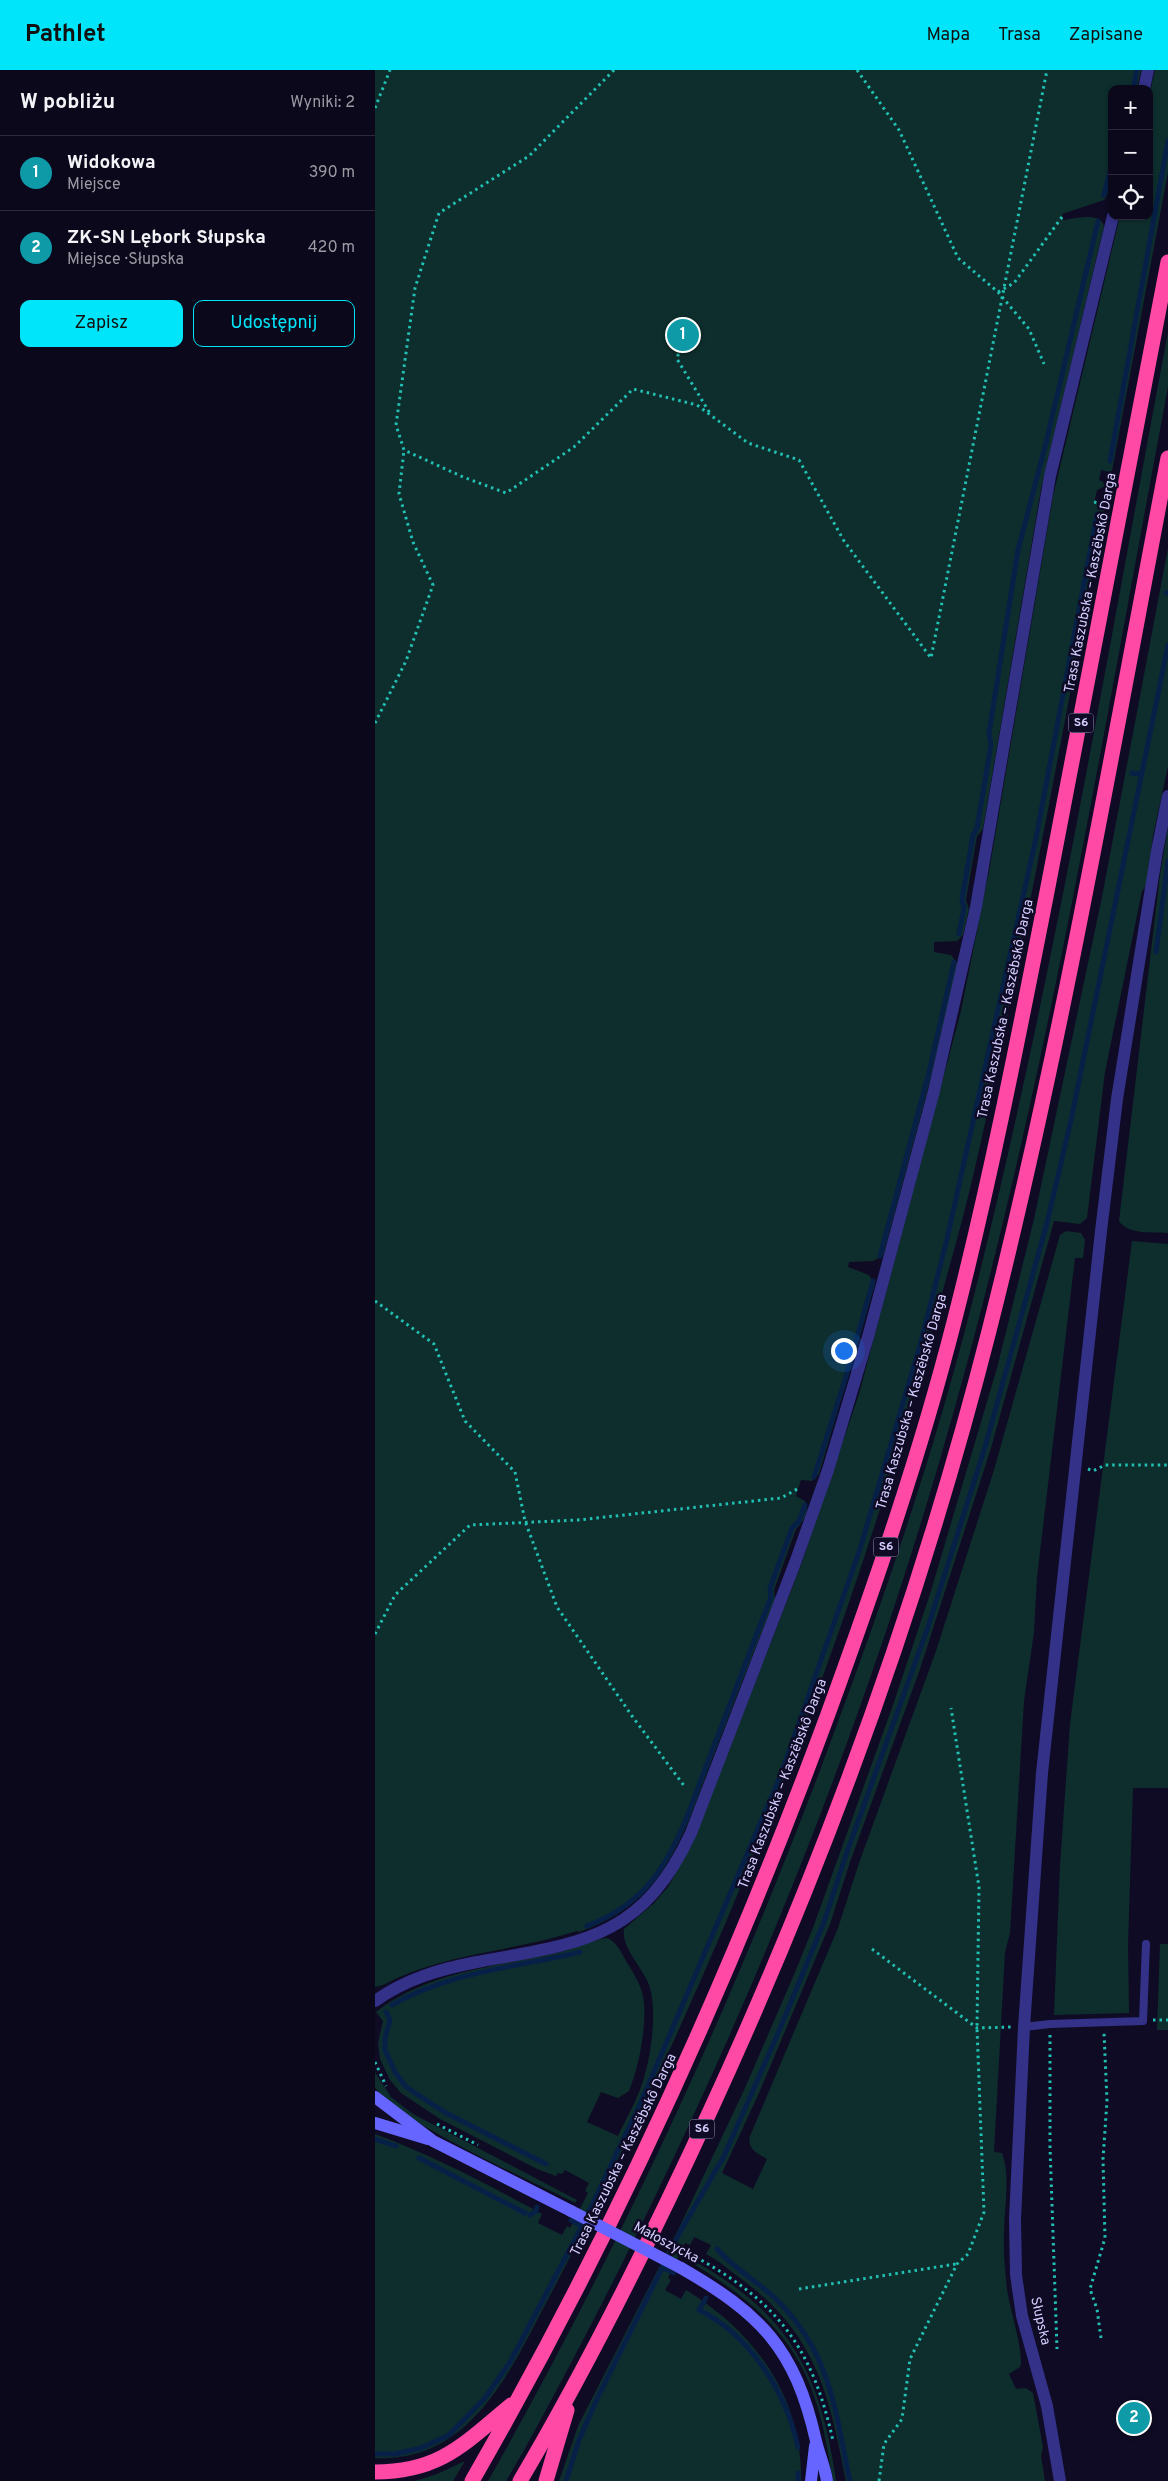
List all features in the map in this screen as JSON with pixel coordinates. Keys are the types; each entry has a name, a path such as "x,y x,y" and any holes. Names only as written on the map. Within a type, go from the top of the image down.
{"highway":[{"name":"Trasa Kaszubska – Kaszëbskô Darga","path":"472,2481 561,2321 651,2140 714,2002 757,1901 792,1811 865,1609 926,1418 955,1314 1017,1039 1087,689 1168,262"},
{"name":"S6","path":"520,2481 575,2383 656,2227 756,2011 814,1869 872,1713 933,1528 989,1332 1042,1108 1069,980 1168,458"},
{"path":"546,2481 575,2383"},
{"path":"375,2472 415,2469 443,2458 467,2442 518,2400"}],"main road":[{"name":"Małoszycka","path":"375,2097 433,2141 681,2268 731,2298 769,2334 786,2358 799,2384 809,2412 827,2481"},
{"name":"Małoszycka","path":"375,2123 433,2141"},
{"name":"Małoszycka","path":"811,2481 816,2441"}],"street":[{"path":"1145,85 1148,70"},
{"path":"375,2001 395,1988 428,1974 568,1944 609,1929 629,1916 655,1894 675,1864 691,1833 792,1571 826,1477 868,1337 934,1092 976,908 1047,494 1112,220"},
{"name":"Słupska","path":"1060,2481 1047,2406 1019,2297 1014,2245 1024,2027 1042,1773 1074,1465 1117,1099 1157,851 1168,796"}],"lane":[{"path":"1024,2027 1050,2024 1143,2021 1146,1944"}],"path":[{"path":"375,108 390,70"},
{"path":"375,723 406,661 433,584 413,542 399,494 403,450 396,425 415,288 439,213 529,156 615,70"},
{"path":"857,70 899,130 958,258 998,292 1029,329 1044,364"},
{"path":"403,450 463,477 506,493 575,448 633,389 697,405 748,443 799,460 844,541 931,658 1047,70"},
{"path":"998,292 1014,283 1062,217"},
{"path":"683,335 677,359 713,417"},
{"path":"1094,502 1105,504"},
{"path":"375,1301 434,1344 465,1421 515,1472 525,1521 557,1607 632,1716 685,1787"},
{"path":"1074,1465 1093,1470 1105,1465 1168,1465"},
{"path":"375,1634 395,1595 470,1526 525,1521 578,1520 781,1498 799,1488"},
{"path":"879,2481 884,2444 902,2419 910,2359 957,2264 968,2254 984,2212 977,2028 979,1886 951,1708"},
{"path":"871,1949 977,2028 1024,2027"},
{"path":"1101,2338 1097,2310 1090,2289 1105,2238 1103,2159 1107,2100 1103,2022"},
{"path":"1050,2024 1050,2147 1057,2349"},
{"path":"375,2062 382,2079 392,2093"},
{"path":"429,2119 486,2149"},
{"path":"799,2289 957,2264"}],"green space":[{"path":"375,70 1141,70 1138,85 1108,85 1108,192 1104,200 1062,214 1063,220 1092,217 1101,221 1104,226 1041,489 983,829 977,836 966,900 969,909 963,935 957,941 934,942 934,952 951,955 958,964 931,1077 883,1256 873,1261 849,1262 848,1267 869,1275 875,1284 819,1474 812,1481 801,1480 796,1496 805,1501 807,1508 805,1516 796,1529 774,1590 775,1599 693,1809 680,1840 664,1869 638,1899 610,1918 579,1932 429,1966 375,1987"},
{"path":"1155,70 1168,70 1168,172 1106,503 1104,502 1109,472 1101,470 1099,480 1105,486 1097,490 1094,503 1105,506 1060,749 972,1180 919,1378 879,1512 821,1682 756,1850 721,1933 648,2097 586,2225 532,2330 500,2385 482,2409 461,2430 436,2446 408,2456 375,2458 375,2134 481,2181 542,2214 538,2223 562,2235 567,2226 570,2228 588,2193 585,2191 589,2183 565,2170 562,2174 558,2173 556,2176 537,2169 440,2119 401,2093 390,2080 380,2059 378,2043 383,2021 376,2012 417,1988 439,1979 485,1967 562,1952 607,1938 618,1948 634,1973 640,1987 644,2006 643,2031 636,2070 629,2091 618,2098 601,2092 587,2122 618,2136 634,2104 648,2061 653,2007 649,1985 629,1951 624,1936 624,1929 653,1904 668,1887 693,1842 801,1565 859,1394 961,1011 990,866 1053,496 1119,220 1153,220 1152,85"},
{"path":"1168,332 1168,387 1072,904 1046,1032 987,1288 953,1414 913,1549 868,1683 820,1815 768,1945 712,2074 653,2202 590,2328 523,2452 506,2481 488,2481 538,2391 631,2209 717,2023 757,1929 832,1738 888,1581 923,1475 969,1315 1026,1071 1100,702"},
{"path":"1168,548 1168,766 1153,836 1146,886 1142,891 1105,1072 1087,1218 1080,1224 1054,1221 991,1448 919,1672 850,1862 830,1924 759,2093 722,2173 753,2189 767,2159 752,2148 749,2141 750,2136 838,1928 859,1863 936,1651 994,1470 1060,1235 1066,1231 1081,1233 1085,1240 1083,1258 1075,1258 1037,1577 1034,1632 1024,1701 1010,1933 1005,1952 994,2152 1002,2153 1005,2162 1005,2268 1007,2289 1019,2342 1021,2361 1020,2367 1009,2374 1016,2389 1026,2388 1033,2393 1043,2447 1041,2456 1045,2481 846,2481 840,2449 825,2393 815,2368 802,2344 786,2321 766,2299 706,2254 711,2245 694,2237 690,2245 685,2243 668,2278 671,2280 665,2290 681,2299 686,2290 711,2307 753,2347 770,2370 784,2395 794,2422 799,2451 801,2481 559,2481 578,2426 679,2228 745,2088 796,1970 893,1705 930,1594 997,1368 1034,1219 1102,897"},
{"path":"1168,827 1168,1233 1135,1231 1128,1229 1119,1221 1160,875"},
{"path":"1132,1241 1168,1244 1168,1788 1133,1788 1128,1944 1129,2013 1054,2015 1060,1865 1070,1724"},
{"path":"1160,1944 1168,1944 1168,2030 1157,2030"},
{"path":"375,2072 391,2097 413,2114 577,2200 575,2203 499,2166 408,2116 387,2100 375,2087"},
{"path":"686,2257 721,2277 750,2299 774,2322 793,2348 809,2376 820,2407 836,2481 833,2481 815,2399 806,2375 794,2354 780,2334 764,2317 727,2286 685,2259"},
{"path":"465,2461 453,2481 415,2481 437,2474"}],"waterway":[{"path":"1134,85 1137,70"},
{"path":"1110,461 1168,141"},
{"path":"1104,195 1109,175"},
{"path":"959,934 964,908 962,899 973,835 977,828 991,745 989,733 1018,550 1046,443 1098,221"},
{"path":"375,2454 395,2454 421,2448 449,2435 485,2398 510,2362 582,2226 641,2102 780,1777 860,1549 921,1342 947,1239 1036,838 1097,514"},
{"path":"566,2481 579,2440 597,2399 680,2232 724,2156 779,2031 824,1922 846,1855 928,1627 985,1447 1047,1223 1071,1120 1168,645"},
{"path":"1132,773 1140,774"},
{"path":"1156,952 1168,861"},
{"path":"880,1256 929,1072 954,962"},
{"path":"814,1477 845,1380 873,1281"},
{"path":"587,1926 615,1912 640,1893 654,1878 671,1852 690,1809 771,1597 770,1588 792,1528 799,1521 805,1505"},
{"path":"392,2005 436,1985 460,1978 580,1952"},
{"path":"386,2012 390,2020 385,2038 385,2050 395,2072 406,2087 446,2113 546,2164"},
{"path":"375,2139 396,2146"},
{"path":"419,2158 525,2213"},
{"path":"530,2215 536,2211 537,2207"},
{"path":"571,2220 582,2226"},
{"path":"717,2249 732,2264 781,2304 798,2324 811,2345 829,2387 850,2481"},
{"path":"662,2267 674,2273"},
{"path":"706,2298 699,2310 734,2334 750,2350 775,2386 785,2406 798,2447"},
{"path":"798,2473 798,2481"}],"place":[{"name":"Widokowa","path":"683,335"},
{"name":"ZK-SN Lębork Słupska","path":"1134,2418"}]}
